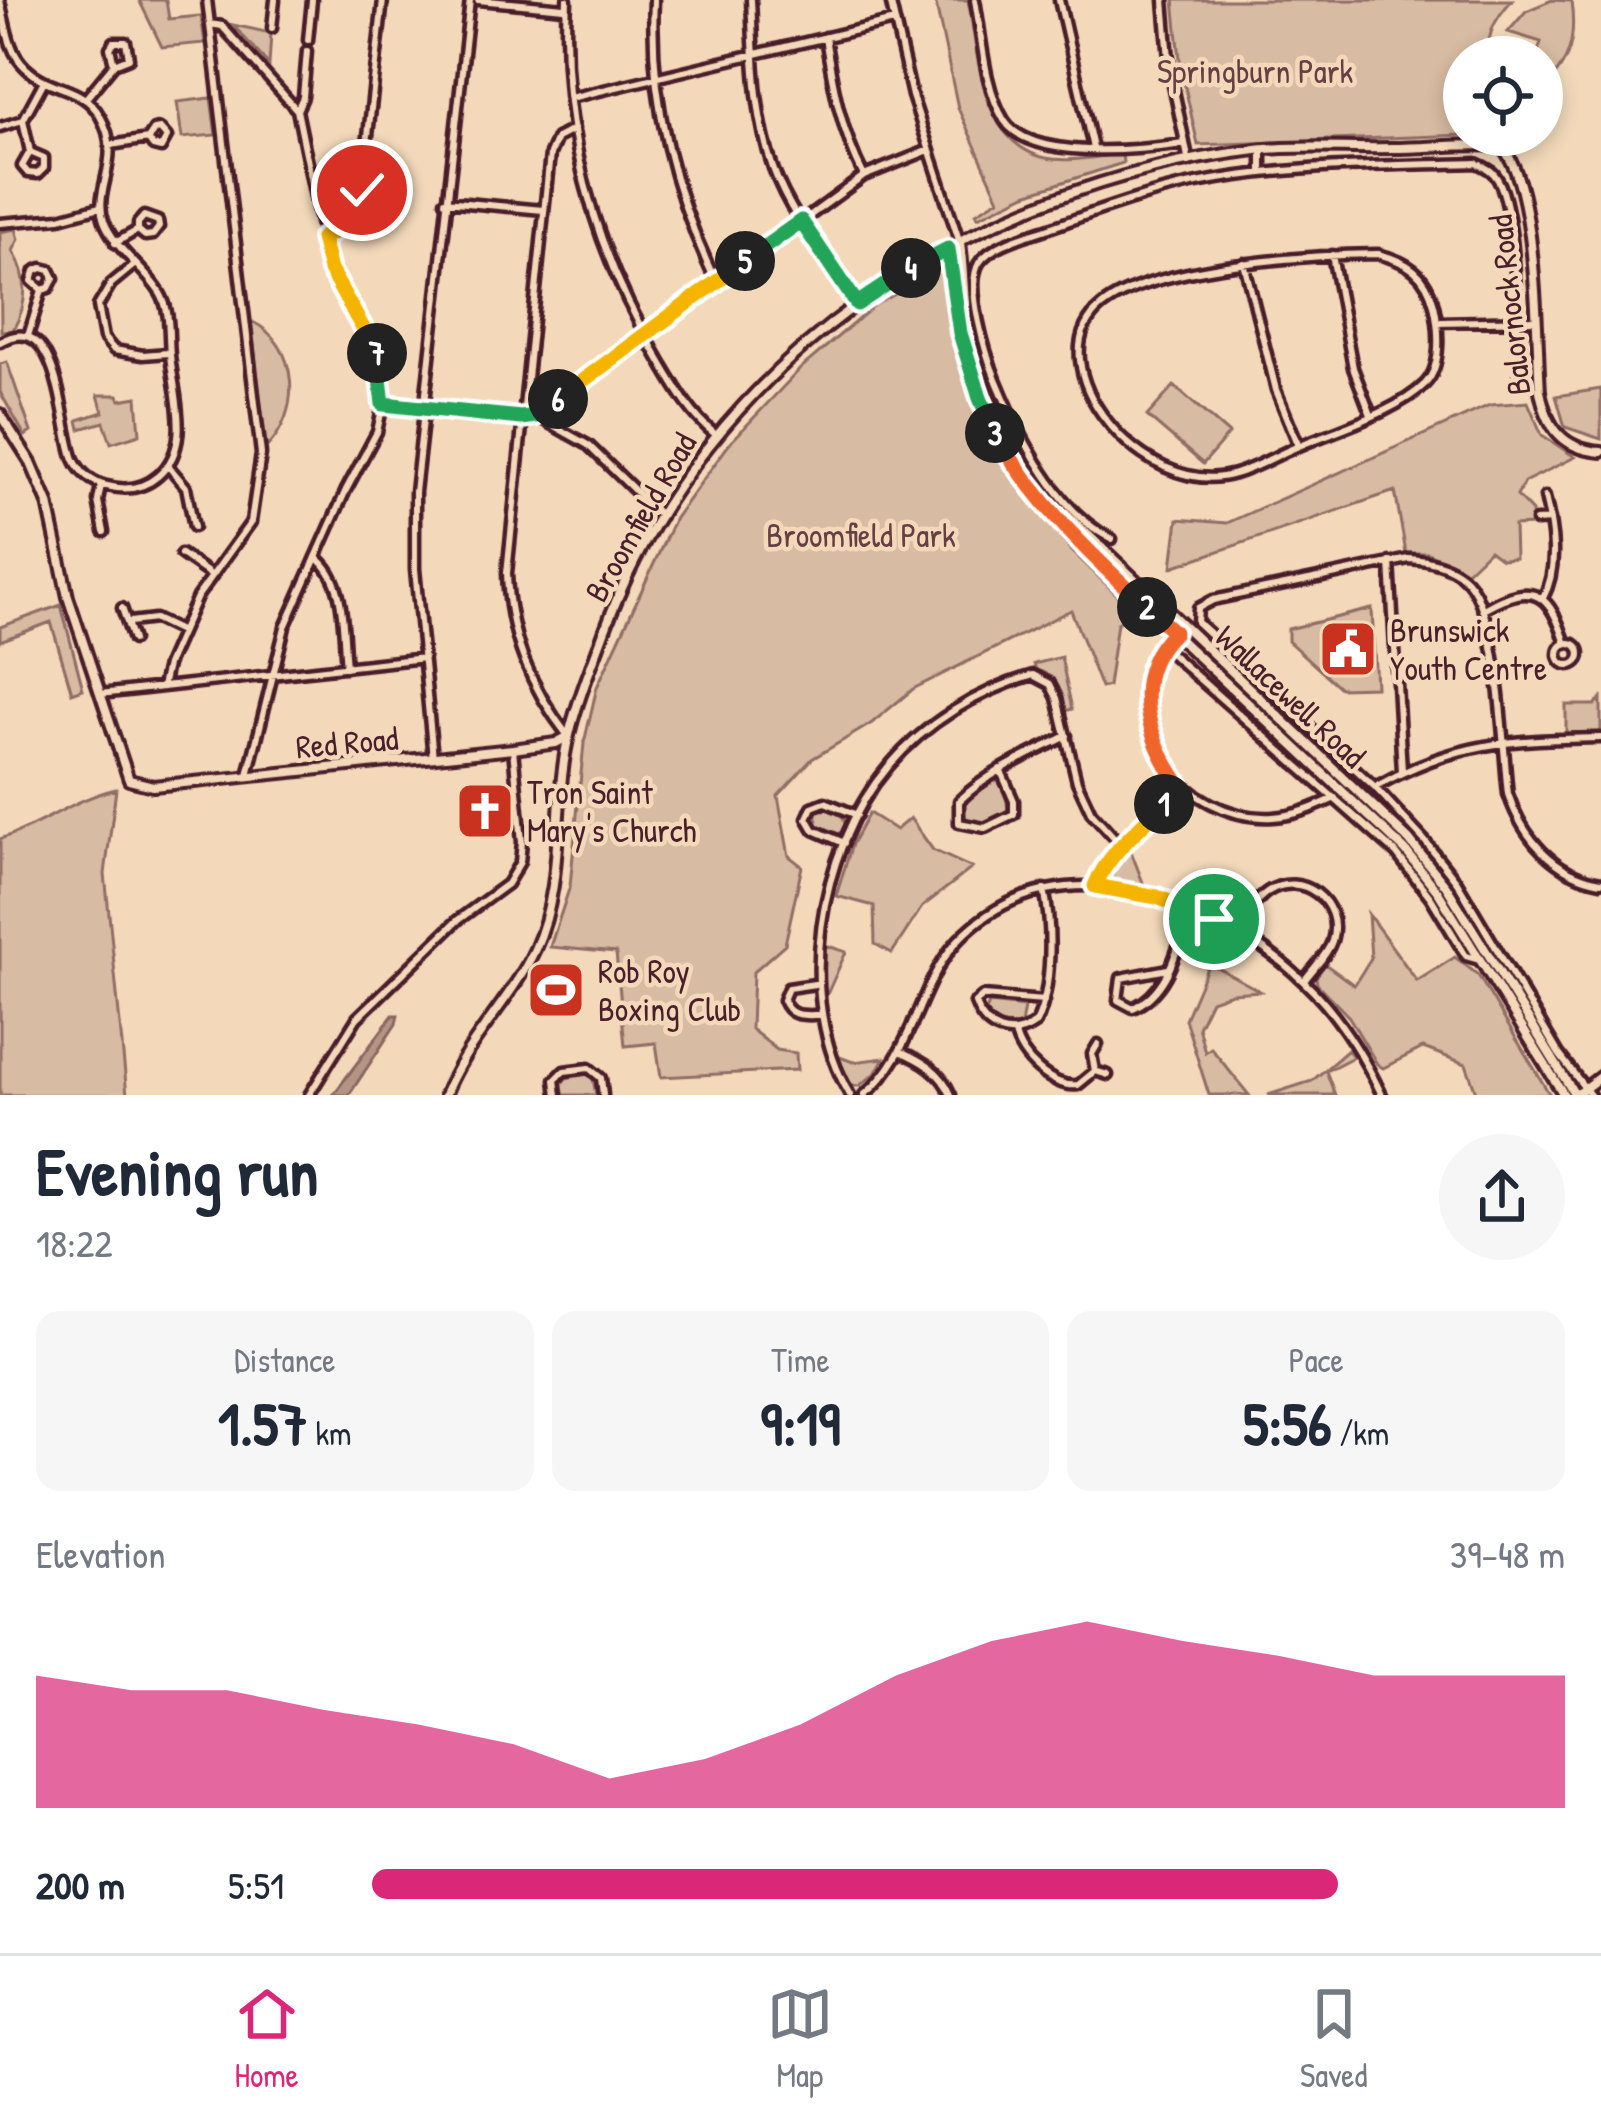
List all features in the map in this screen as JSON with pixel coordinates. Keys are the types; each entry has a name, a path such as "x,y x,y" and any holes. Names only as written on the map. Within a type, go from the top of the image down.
{"street":[{"path":"162,687 180,631 212,575 251,522 260,454 207,0"},
{"path":"272,28 275,0"},
{"path":"308,40 312,0"},
{"path":"322,238 341,230 355,216 362,190 383,0"},
{"path":"433,758 415,569 415,512 445,201 474,0 566,4 569,98 586,199 608,265 687,406 715,434"},
{"path":"654,0 656,78 678,189 716,282"},
{"path":"751,0 758,114 773,171 857,304"},
{"path":"890,0 929,150 960,242"},
{"path":"975,0 994,96 1005,122 1020,137 1048,148 1184,144"},
{"path":"1059,0 1093,148"},
{"path":"1163,0 1170,71 1190,162"},
{"path":"0,342 28,336 40,343 64,407 74,462 87,478 101,485 135,489 169,467 180,430 167,313 160,294 116,242 100,207 111,145 102,118 88,98 44,81 24,67 11,47 1,1"},
{"path":"569,98 894,21"},
{"path":"210,24 222,26 297,110 330,270 375,345 382,371 383,404 377,432 285,627 248,775"},
{"path":"825,37 835,104 846,141 864,176"},
{"path":"0,51 11,47"},
{"path":"297,110 303,97 307,51"},
{"path":"88,98 115,64"},
{"path":"0,127 22,120 44,81"},
{"path":"22,120 30,152"},
{"path":"568,736 524,664 508,599 510,521 550,154 557,138 574,129"},
{"path":"111,145 148,139"},
{"name":"Balornock Road","path":"1190,162 1262,150 1501,146 1510,156 1528,217 1546,419 1558,437 1582,450 1601,452"},
{"path":"383,404 536,416 864,176 929,150"},
{"path":"1262,150 1262,173"},
{"name":"Broomfield Road","path":"445,1094 457,1065 535,950 549,905 568,736 606,626 662,517 715,434 767,377 902,273 960,242 1078,193 1190,162"},
{"name":"Balornock Road","path":"1012,420 979,321 974,277 979,263 990,251 1032,234 1192,184 1262,173 1476,163 1491,170 1500,182 1509,218 1516,320"},
{"path":"445,201 543,210"},
{"path":"0,223 60,218 100,207"},
{"path":"116,242 139,230"},
{"name":"Wallacewell Road","path":"960,242 973,351 998,429"},
{"name":"Wallacewell Road","path":"948,249 960,333 980,398 1020,460 1060,512 1177,629 1408,840 1446,886 1564,1095"},
{"path":"1332,254 1353,368 1371,416"},
{"path":"1332,254 1378,254 1407,262 1429,284 1438,322 1436,360 1428,382 1371,416 1232,475 1197,477 1169,471 1142,457 1113,431 1094,401 1081,364 1083,337 1097,309 1127,289 1244,263 1332,254"},
{"path":"1244,263 1264,349 1299,446"},
{"path":"134,266 111,284 98,306 104,338 114,350 169,353"},
{"path":"28,336 42,290"},
{"path":"1516,320 1519,381"},
{"path":"1438,322 1535,320"},
{"path":"0,413 31,463 47,503 68,597 100,694 424,658"},
{"path":"536,416 588,445 662,517"},
{"path":"998,429 1012,420 1053,483 1090,524 1112,539"},
{"path":"169,467 186,487 194,527"},
{"path":"101,485 104,532"},
{"path":"1543,598 1552,580 1545,497"},
{"path":"101,515 114,510"},
{"path":"176,512 191,510"},
{"path":"1536,520 1550,520"},
{"path":"194,549 184,556 212,575"},
{"path":"316,557 337,582 346,667"},
{"path":"1402,771 1390,562 1430,560 1465,577 1485,608 1508,794 1528,834 1548,860 1569,873 1601,882"},
{"name":"Wallacewell Road","path":"1390,562 1213,600 1198,608 1197,622 1375,787 1457,882 1581,1093"},
{"path":"1485,608 1513,594 1543,598 1555,610 1566,644"},
{"path":"122,608 133,640"},
{"path":"130,622 155,619 180,631"},
{"path":"1177,629 1161,645 1146,681 1147,719 1159,757 1181,787 1205,804 1269,818 1296,815 1336,798"},
{"name":"Wallacewell Road","path":"1161,645 1396,854 1431,898 1466,956 1484,958 1581,1093"},
{"path":"850,1095 820,1015 816,984 823,922 844,843 857,815 887,768 938,719 1013,680 1033,675 1050,684 1077,782 1091,812 1122,846"},
{"name":"Red Road","path":"100,694 129,780 154,785 513,749 556,743 568,736"},
{"path":"1266,712 1280,698"},
{"path":"1000,769 1014,801 1014,814 985,828 958,823 958,801 1000,769 1067,736"},
{"path":"1375,787 1451,752 1501,740 1601,738"},
{"path":"309,1095 357,1018 458,920 507,884 520,862 513,749"},
{"path":"1095,886 1122,846 1181,787"},
{"path":"844,843 814,830 807,818 812,807 825,802 857,815"},
{"path":"1237,931 1256,902 1275,888 1301,885 1320,894 1334,916 1332,940 1304,981"},
{"path":"864,1095 879,1083 900,1051 934,973 954,944 994,910 1044,889 1095,886 1157,897 1237,931 1304,981 1354,1043 1382,1095"},
{"path":"1044,889 1051,924 1044,1001 1036,1022 1015,1033 996,1030 976,1011 977,998 1044,1001"},
{"path":"1168,969 1121,978 1118,1000 1133,1008 1156,995 1168,969 1191,909"},
{"path":"816,984 788,988 783,1000 796,1015 820,1015"},
{"path":"1015,1033 1019,1051 1060,1084 1078,1085 1095,1070"},
{"path":"1095,1070 1092,1054 1098,1044"},
{"path":"900,1051 923,1061 951,1095"},
{"path":"557,1095 555,1080 564,1071 589,1068 601,1078 603,1095"},
{"path":"1095,1070 1108,1075"},
{"path":"1581,1093 1601,1076"}],"green space":[{"path":"139,0 166,0 169,19 201,16 205,43 162,47"},
{"path":"935,0 968,0 986,94 1007,135 1046,158 1122,154 1123,163 1026,194 978,217 976,213 999,199 958,108"},
{"name":"Springburn Park","path":"1174,0 1512,0 1490,36 1443,36 1443,136 1198,145 1181,69"},
{"path":"1552,0 1571,1 1572,38 1563,62 1563,36 1508,32 1526,11"},
{"path":"233,25 271,33 269,65"},
{"path":"211,98 216,135 182,138 177,102"},
{"path":"16,229 19,239 13,251 22,271 24,300 13,330 1,331 0,232"},
{"name":"Broomfield Park","path":"944,268 951,323 968,390 988,438 1071,550 1137,614 1117,623 1108,686 1101,688 1071,610 913,689 872,723 812,759 778,796 789,856 802,866 785,944 753,972 751,1029 777,1050 796,1053 797,1070 661,1077 656,1043 625,1046 616,953 550,947 570,886 584,743 597,687 675,518 730,443 801,368 875,305"},
{"path":"251,321 279,346 290,380 286,417 266,448"},
{"path":"7,362 31,432 25,436 0,392 0,364"},
{"path":"1174,386 1229,434 1203,464 1147,416"},
{"path":"1601,389 1601,439 1565,427 1556,396"},
{"path":"98,395 118,395 120,400 137,397 140,434 111,443 104,422 80,429 78,420 103,412"},
{"path":"1528,402 1542,435 1575,457 1524,482 1517,496 1532,512 1533,525 1514,526 1515,558 1501,559 1489,550 1467,571 1428,553 1406,553 1395,491 1172,567 1178,519 1227,523 1490,405"},
{"path":"61,605 83,689 72,693 51,622 0,641 0,627"},
{"path":"1372,609 1376,687 1340,688 1288,641 1288,629"},
{"path":"1061,657 1072,709 1066,711 1057,685 1034,664"},
{"path":"1601,698 1601,732 1566,733 1566,705 1595,705"},
{"path":"990,779 999,782 1004,793 1005,816 993,823 970,823 962,812 966,800"},
{"path":"116,789 105,874 127,1095 0,1095 0,839"},
{"path":"829,809 843,817 847,830 835,835 817,825 816,811"},
{"path":"869,813 896,830 910,818 933,850 972,868 922,907 892,953 875,944 874,906 836,896 852,844"},
{"path":"1130,849 1144,885 1114,880 1112,872"},
{"path":"1368,914 1417,981 1455,957 1478,975 1550,1095 1477,1095 1466,1064 1423,1048 1383,1068 1377,1064 1349,1017 1317,984 1316,977 1325,964 1354,985 1371,958"},
{"path":"825,945 846,952 824,1001"},
{"path":"1209,963 1260,991 1211,1000 1198,1027 1205,1052 1211,1048 1249,1095 1209,1095 1185,1019"},
{"path":"989,1003 1024,1007 1021,1025 997,1022 986,1012"},
{"path":"1348,1050 1353,1057 1326,1071 1335,1095 1268,1095 1312,1081"},
{"path":"837,1056 853,1062 884,1058 875,1074 851,1086"},
{"path":"587,1074 596,1095 563,1095 566,1078"}],"shaded area":[{"path":"393,1015 398,1015 396,1024 349,1095 333,1095"}],"place":[{"name":"Brunswick Youth Centre","path":"1348,649"},
{"name":"Tron Saint Mary's Church","path":"485,811"},
{"name":"Rob Roy Boxing Club","path":"556,990"}],"route":[{"path":"362,190 355,216 341,230 322,238 330,270 375,345 383,404 521,418 536,416 801,221 857,304 948,249 969,364 994,431 1014,465 1078,544 1174,632 1161,645 1146,681 1147,719 1159,757 1181,787 1122,846 1095,886 1157,897 1214,919"}]}
